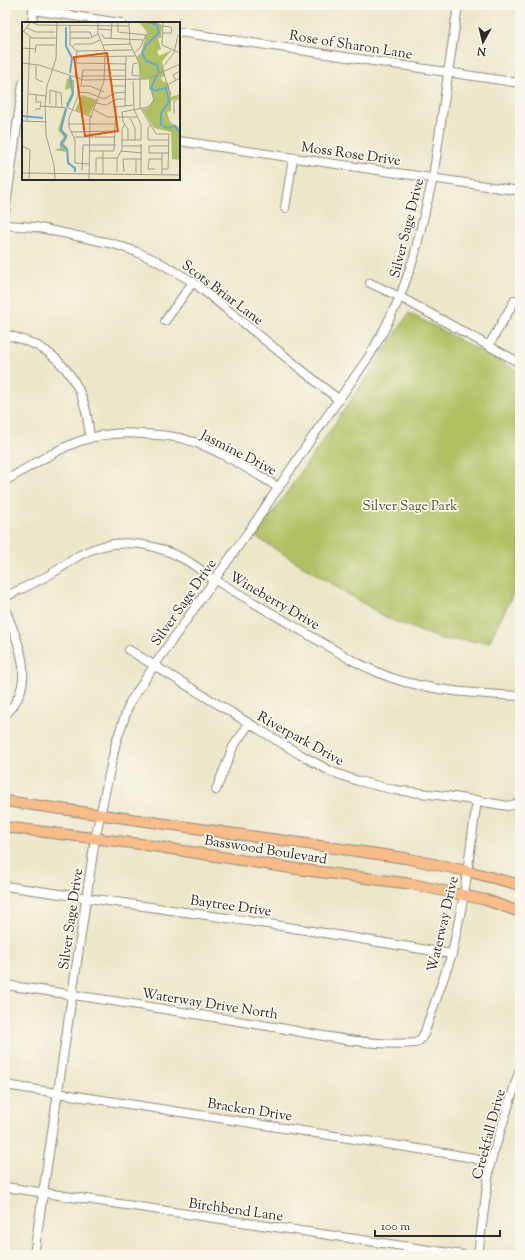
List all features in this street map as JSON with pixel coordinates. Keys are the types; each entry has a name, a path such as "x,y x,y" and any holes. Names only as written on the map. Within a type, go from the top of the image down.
{"main road":[{"name":"Basswood Boulevard","path":"5,800 340,847 405,858 467,871 520,885"},
{"name":"Basswood Boulevard","path":"5,827 140,844 297,869 412,884 486,900 520,912"}],"street":[{"name":"Silver Sage Drive","path":"34,1255 95,839 118,735 130,702 279,488 370,355 386,328 400,297 414,258 433,178 458,5"},
{"path":"32,22 34,7 116,22"},
{"name":"Rose of Sharon Lane","path":"180,32 520,83"},
{"path":"5,212 21,117 22,100"},
{"name":"Moss Rose Drive","path":"180,141 520,191"},
{"path":"285,208 293,158"},
{"name":"Scots Briar Lane","path":"5,225 35,227 114,244 157,260 192,282 339,400"},
{"path":"166,321 192,282"},
{"path":"370,283 400,297 520,363"},
{"path":"489,345 515,300"},
{"path":"5,334 39,347 54,356 65,367 74,381 86,410 90,438"},
{"name":"Jasmine Drive","path":"5,481 61,449 90,438 110,434 130,433 169,436 193,442 231,459 279,488"},
{"name":"Wineberry Drive","path":"5,597 53,573 79,555 97,547 130,542 142,544 181,557 195,565 215,580 372,670 414,684 472,693 520,696"},
{"path":"5,609 19,647 23,664 24,678 19,697 13,708 5,716"},
{"name":"Riverpark Drive","path":"129,650 300,756 332,772 358,781 395,790 477,800 508,806 520,803"},
{"path":"216,790 233,747 249,724"},
{"name":"Waterway Drive","path":"411,1043 415,1043 420,1040 424,1034 452,954 464,895 477,800"},
{"name":"Baytree Drive","path":"5,886 275,925 452,954"},
{"name":"Waterway Drive North","path":"5,985 344,1039 411,1043"},
{"name":"Creekfall Drive","path":"478,1255 490,1164 520,1069"},
{"name":"Bracken Drive","path":"5,1085 445,1153 473,1158 490,1164"},
{"name":"Birchbend Lane","path":"5,1187 463,1255"}],"green space":[{"name":"Silver Sage Park","path":"409,313 520,372 520,583 489,642 440,639 387,618 256,537 374,367"}]}
